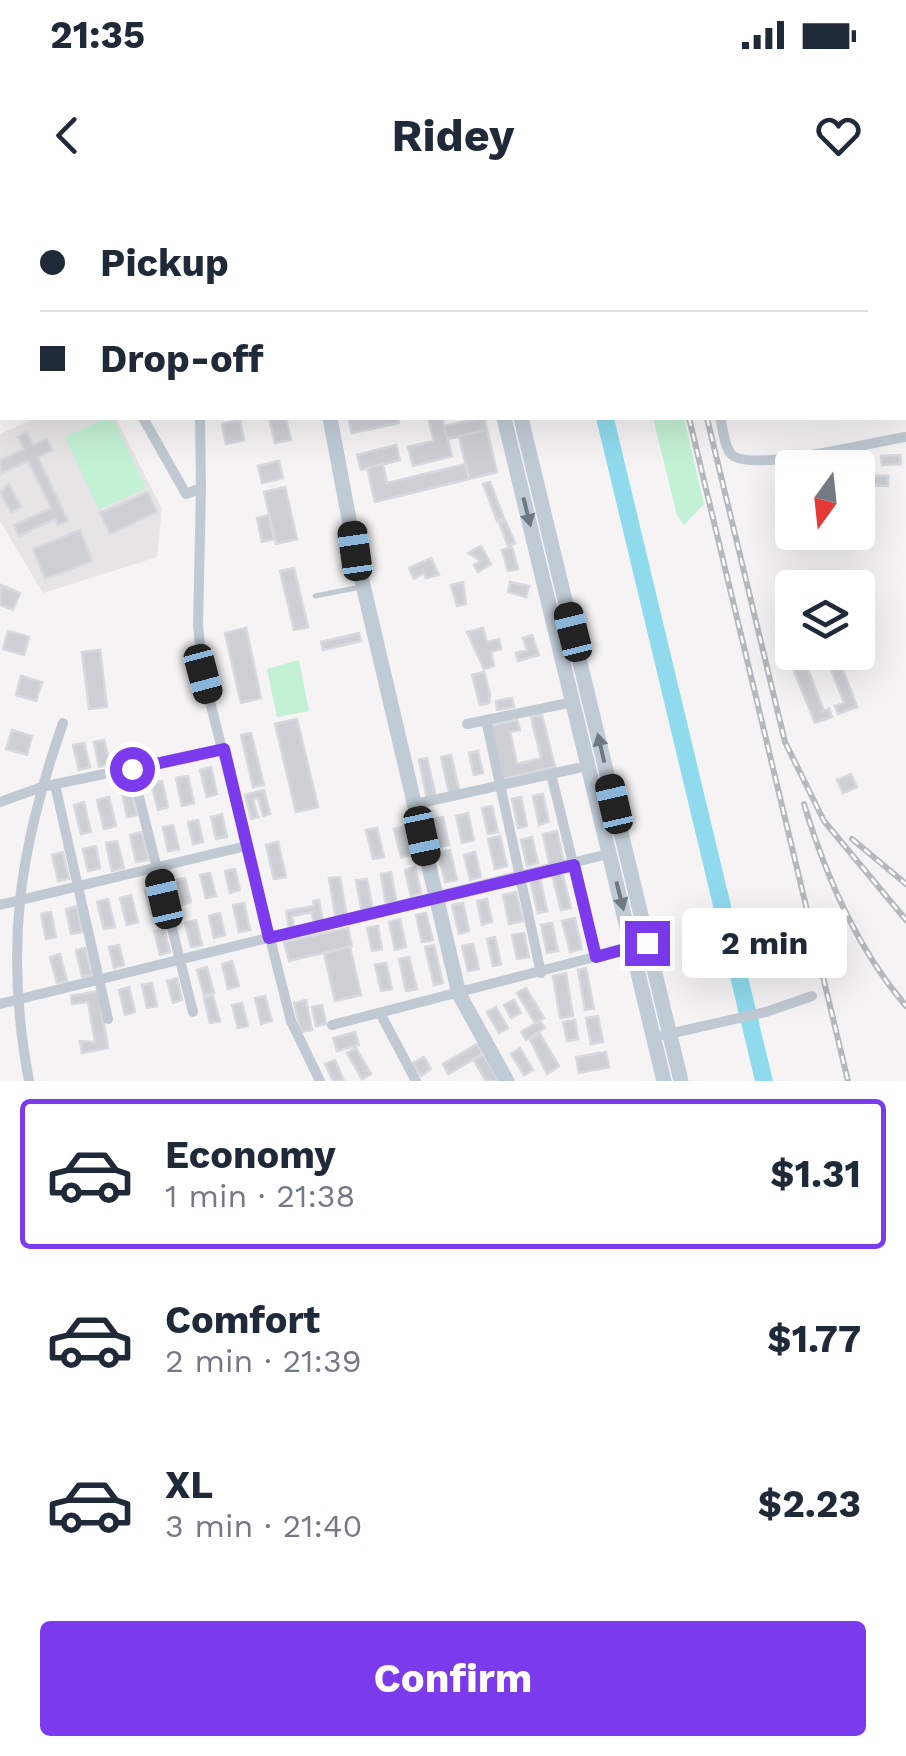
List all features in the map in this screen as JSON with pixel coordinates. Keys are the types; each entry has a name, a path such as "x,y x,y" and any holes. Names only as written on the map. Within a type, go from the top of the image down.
{"street":[{"path":"144,420 181,492 201,488"},
{"path":"200,420 199,650 296,1038 320,1081"},
{"path":"330,420 364,587 458,994 507,1081"},
{"path":"504,420 573,702 640,945"},
{"path":"520,420 662,1036 681,1081"},
{"path":"721,420 729,453 740,461 812,456 861,442 906,437"},
{"path":"466,724 573,702"},
{"path":"486,720 541,973"},
{"path":"30,1081 20,999 17,900 42,787 63,723"},
{"path":"0,802 42,787 224,749"},
{"path":"416,804 578,768"},
{"path":"132,769 192,1012"},
{"path":"551,774 596,957"},
{"path":"56,784 108,1019"},
{"path":"0,905 246,846"},
{"path":"0,1004 600,856"},
{"path":"332,1025 640,945"},
{"path":"662,1036 812,996"},
{"path":"380,1013 416,1081"},
{"path":"662,1036 664,1081"}],"lane":[{"path":"314,596 364,587"}],"shaded area":[{"path":"31,420 117,420 162,509 157,557 43,593 0,521 0,434"}],"green space":[{"path":"103,420 114,420 146,488 99,510 65,437"},
{"path":"653,420 684,420 704,504 684,525 677,515"},
{"path":"299,660 309,711 277,717 267,669"}],"water":[{"path":"596,420 614,420 773,1081 755,1081"}],"building":[{"path":"240,420 244,440 226,444 222,424"},
{"path":"269,420 286,420 291,440 275,443"},
{"path":"349,420 398,420 399,423 352,433"},
{"path":"429,420 443,420 452,456 413,466 408,447 434,441"},
{"path":"484,420 487,430 448,439 444,426"},
{"path":"487,430 497,472 469,479 459,436"},
{"path":"27,432 33,445 47,439 52,450 38,457 68,521 58,525 55,519 19,536 14,525 51,508 28,461 0,474 0,460 24,449 18,437"},
{"path":"396,445 400,460 361,470 357,455"},
{"path":"900,455 901,464 882,465 881,456"},
{"path":"279,461 283,478 262,483 258,466"},
{"path":"383,464 387,483 466,464 469,479 375,502 367,468"},
{"path":"875,476 888,476 888,486 875,486"},
{"path":"490,482 504,518 497,521 483,484"},
{"path":"9,484 21,507 11,512 0,492"},
{"path":"285,487 297,539 276,544 264,492"},
{"path":"148,492 157,512 110,534 100,513"},
{"path":"269,515 274,539 262,542 257,518"},
{"path":"505,520 515,543 508,546 499,522"},
{"path":"80,530 92,561 45,579 33,549"},
{"path":"481,546 491,564 478,572 474,565 481,561 468,553"},
{"path":"512,547 518,569 508,571 502,550"},
{"path":"431,558 439,575 426,578 424,573 414,579 409,568"},
{"path":"294,568 308,627 294,630 280,571"},
{"path":"463,582 466,604 457,606 451,585"},
{"path":"510,582 529,586 526,597 508,592"},
{"path":"1,585 20,593 13,610 0,605"},
{"path":"246,628 261,698 241,703 225,633"},
{"path":"483,628 487,642 499,639 501,649 491,652 494,666 484,669 467,632"},
{"path":"8,631 29,637 24,655 3,649"},
{"path":"359,633 361,641 323,650 321,642"},
{"path":"532,635 539,655 518,661 516,653 527,650 523,638"},
{"path":"100,650 107,707 89,709 82,652"},
{"path":"794,670 808,670 824,711 829,709 832,717 815,723"},
{"path":"831,670 843,670 857,707 838,714 835,706 844,703"},
{"path":"484,672 489,703 480,705 472,675"},
{"path":"21,676 42,682 36,701 16,695"},
{"path":"512,698 514,707 497,710 496,701"},
{"path":"542,715 555,767 503,779 491,726 517,720 520,730 510,732 517,764 541,758 531,717"},
{"path":"297,719 318,807 296,812 275,724"},
{"path":"12,730 32,736 27,755 6,749"},
{"path":"251,733 264,785 253,787 241,735"},
{"path":"104,740 110,764 99,767 94,742"},
{"path":"84,743 90,767 79,770 73,745"},
{"path":"478,751 483,773 474,775 469,753"},
{"path":"451,755 459,790 449,793 441,757"},
{"path":"427,758 436,797 427,799 419,760"},
{"path":"211,767 217,794 207,797 200,770"},
{"path":"851,774 857,787 843,793 837,780"},
{"path":"188,776 194,803 182,806 176,778"},
{"path":"162,781 168,807 158,810 151,784"},
{"path":"131,790 137,815 127,817 122,793"},
{"path":"264,790 270,814 263,816 258,798 253,799 258,817 251,819 245,795"},
{"path":"543,794 549,822 539,825 533,796"},
{"path":"109,797 116,826 104,829 97,800"},
{"path":"521,797 527,826 518,828 512,799"},
{"path":"84,802 91,832 81,834 74,805"},
{"path":"492,806 498,832 488,834 482,808"},
{"path":"468,813 474,840 462,843 456,816"},
{"path":"222,814 227,837 216,839 211,817"},
{"path":"443,817 449,845 437,847 431,819"},
{"path":"198,820 203,842 193,844 188,822"},
{"path":"173,825 179,849 168,851 163,827"},
{"path":"405,826 412,855 401,857 394,829"},
{"path":"377,828 384,857 373,859 366,830"},
{"path":"557,831 564,864 550,867 543,834"},
{"path":"142,832 148,860 136,862 130,835"},
{"path":"500,836 507,866 495,869 488,839"},
{"path":"532,837 538,863 527,866 521,840"},
{"path":"117,841 124,868 112,871 106,843"},
{"path":"278,842 286,877 274,879 266,845"},
{"path":"96,846 100,868 88,871 83,849"},
{"path":"450,850 457,880 445,882 438,853"},
{"path":"63,852 69,879 58,881 52,855"},
{"path":"475,852 481,877 470,880 464,855"},
{"path":"415,867 421,893 411,896 405,870"},
{"path":"235,869 240,890 230,893 225,871"},
{"path":"391,872 397,905 386,906 381,874"},
{"path":"562,872 571,908 561,910 552,874"},
{"path":"210,873 216,896 206,898 200,875"},
{"path":"340,877 347,918 336,919 329,878"},
{"path":"185,878 191,902 181,905 175,880"},
{"path":"540,878 547,911 538,913 530,880"},
{"path":"367,879 373,911 362,913 356,880"},
{"path":"155,888 161,912 151,914 145,890"},
{"path":"516,892 523,921 509,924 503,895"},
{"path":"131,895 138,922 127,925 120,898"},
{"path":"108,899 115,927 104,929 97,902"},
{"path":"487,899 492,922 482,925 477,901"},
{"path":"319,900 323,923 314,924 312,912 292,916 294,927 289,928 286,911 314,906 313,901"},
{"path":"244,903 250,930 239,932 233,905"},
{"path":"463,903 469,931 459,934 452,905"},
{"path":"77,906 82,932 71,934 66,909"},
{"path":"51,912 56,937 46,939 41,914"},
{"path":"220,913 225,935 214,938 209,916"},
{"path":"426,913 433,940 422,942 416,915"},
{"path":"575,918 582,949 570,952 562,921"},
{"path":"400,919 406,947 395,950 389,922"},
{"path":"196,920 202,945 191,947 185,923"},
{"path":"552,923 558,951 547,953 541,925"},
{"path":"378,926 382,949 372,951 367,928"},
{"path":"164,928 170,952 160,955 154,931"},
{"path":"348,928 352,946 289,961 284,942"},
{"path":"524,933 529,957 517,959 512,935"},
{"path":"495,937 501,964 493,966 487,939"},
{"path":"473,944 479,969 468,971 462,946"},
{"path":"119,945 124,965 114,968 109,947"},
{"path":"434,945 443,983 434,985 425,947"},
{"path":"350,947 361,995 335,1001 324,953"},
{"path":"85,948 92,975 82,977 76,950"},
{"path":"60,954 67,981 57,983 50,957"},
{"path":"409,957 417,989 406,991 399,959"},
{"path":"232,961 239,986 228,989 222,964"},
{"path":"386,963 392,989 381,991 375,965"},
{"path":"207,967 214,993 204,995 197,970"},
{"path":"586,968 594,1009 585,1010 578,970"},
{"path":"566,973 573,1016 560,1018 553,976"},
{"path":"177,978 182,1000 173,1003 167,981"},
{"path":"152,983 157,1006 147,1008 142,985"},
{"path":"129,987 135,1012 125,1015 119,990"},
{"path":"526,988 544,1018 535,1023 517,993"},
{"path":"98,991 108,1048 82,1053 80,1041 95,1042 88,1002 72,1004 71,996"},
{"path":"213,996 220,1021 210,1023 204,998"},
{"path":"265,996 272,1021 261,1024 255,998"},
{"path":"306,1000 312,1030 301,1032 294,1003"},
{"path":"514,1000 521,1013 511,1018 504,1005"},
{"path":"242,1003 248,1026 238,1028 232,1005"},
{"path":"322,1005 326,1024 316,1026 312,1007"},
{"path":"496,1007 508,1028 499,1033 487,1012"},
{"path":"598,1016 603,1042 591,1044 586,1018"},
{"path":"575,1020 578,1039 567,1041 563,1022"},
{"path":"540,1021 545,1028 526,1040 521,1032"},
{"path":"355,1032 359,1045 337,1051 333,1038"},
{"path":"540,1034 559,1066 547,1074 530,1039"},
{"path":"477,1044 483,1054 448,1074 443,1064"},
{"path":"356,1048 371,1074 362,1079 347,1053"},
{"path":"520,1048 533,1070 524,1075 511,1054"},
{"path":"606,1052 609,1067 579,1073 576,1057"},
{"path":"483,1054 499,1081 486,1081 473,1059"},
{"path":"424,1057 431,1069 421,1076 413,1063"},
{"path":"335,1060 344,1081 333,1081 325,1064"}],"railway":[{"path":"689,420 848,1081"},
{"path":"707,420 785,742 824,821 906,920"},
{"path":"804,804 822,857 858,936 906,1006"},
{"path":"852,839 906,884"}],"route":[{"path":"132,769 224,749 269,938 574,865 596,957 647,943"}]}
